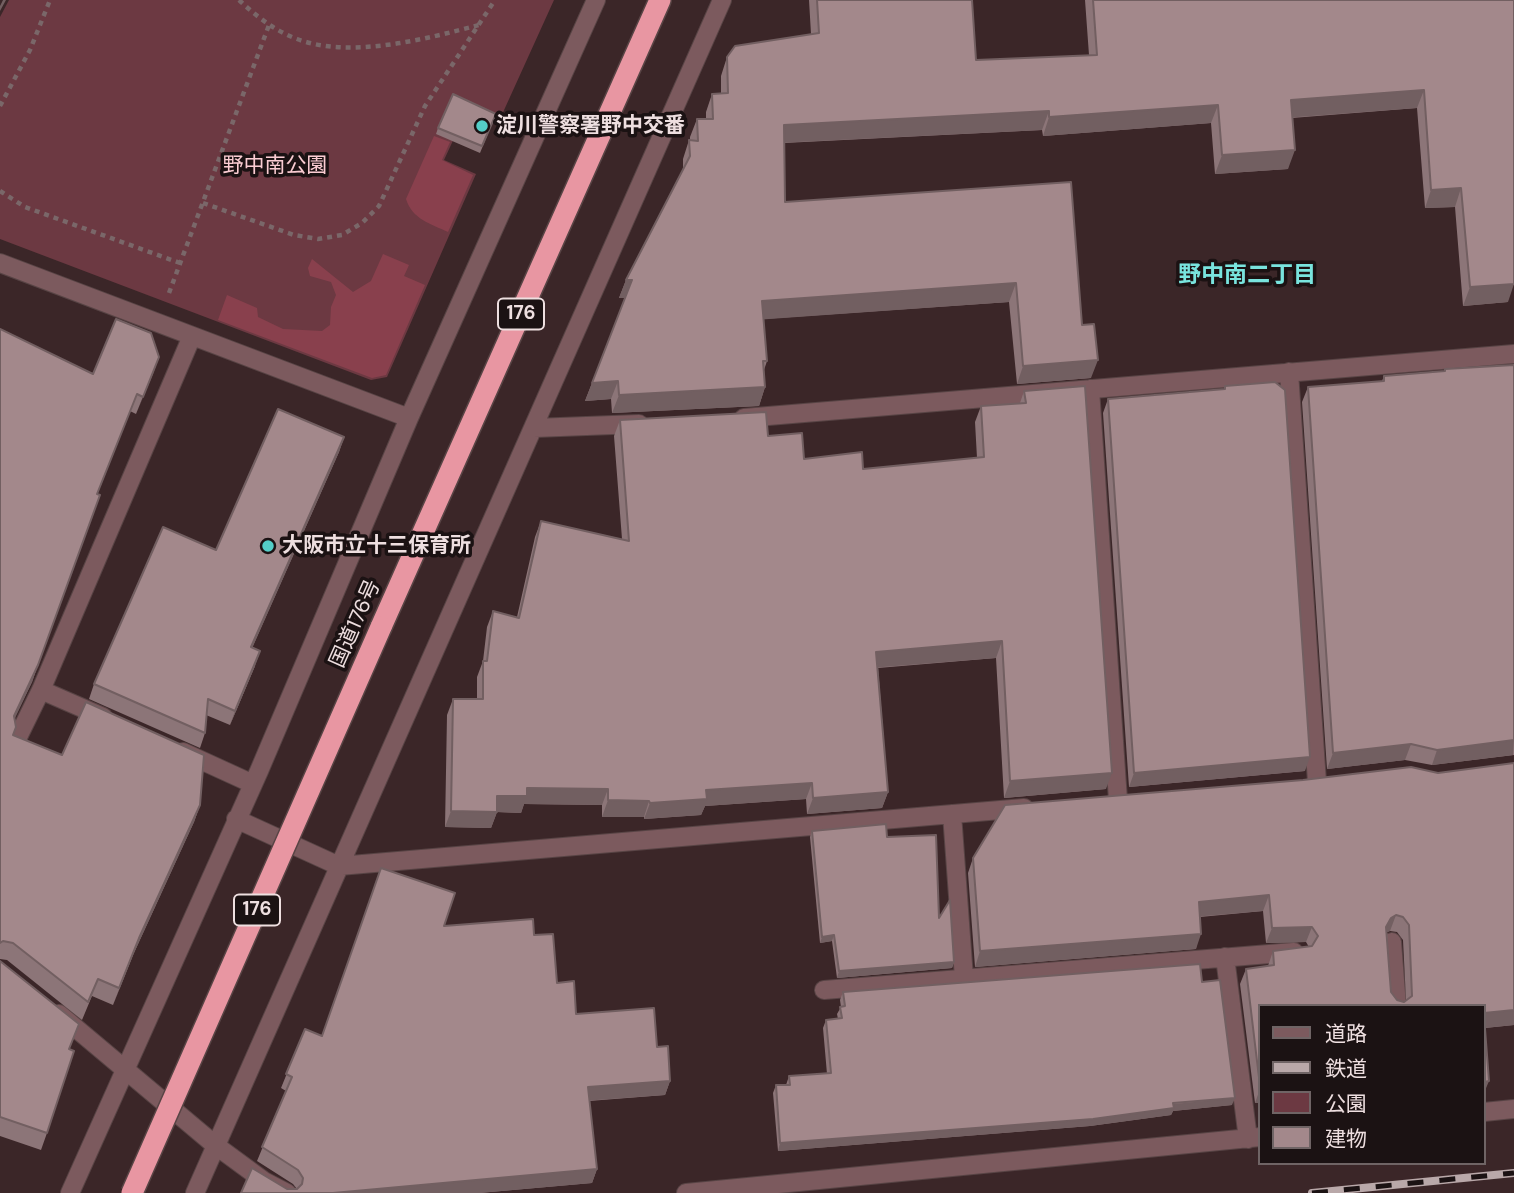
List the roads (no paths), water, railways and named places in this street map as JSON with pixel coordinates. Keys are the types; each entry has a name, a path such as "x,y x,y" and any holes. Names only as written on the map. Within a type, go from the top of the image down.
{"highway":[{"name":"国道176号","path":"132,1193 660,0"}],"street":[{"path":"70,1193 253,784 409,418 596,0"},
{"path":"195,1193 723,0"},
{"path":"0,263 409,418"},
{"path":"18,737 41,690 192,336"},
{"path":"723,420 1514,354"},
{"path":"1289,372 1323,781 1296,784"},
{"path":"1090,389 1118,800"},
{"path":"534,428 654,423"},
{"path":"41,690 118,724"},
{"path":"169,746 253,784"},
{"path":"236,819 339,866 1034,807"},
{"path":"952,814 964,978"},
{"path":"1392,943 1397,1004"},
{"path":"824,990 1301,952"},
{"path":"686,1193 1254,1138 1225,957"},
{"path":"48,1005 215,1145 264,1181 287,1193"},
{"path":"1486,1112 1514,1109"}],"railway":[{"path":"1312,1193 1514,1173"}],"place":[{"name":"淀川警察署野中交番","path":"482,126"},
{"name":"大阪市立十三保育所","path":"268,546"}],"district":[{"name":"野中南二丁目","path":"1247,276"}],"park label":[{"name":"野中南公園","path":"275,166"}]}
